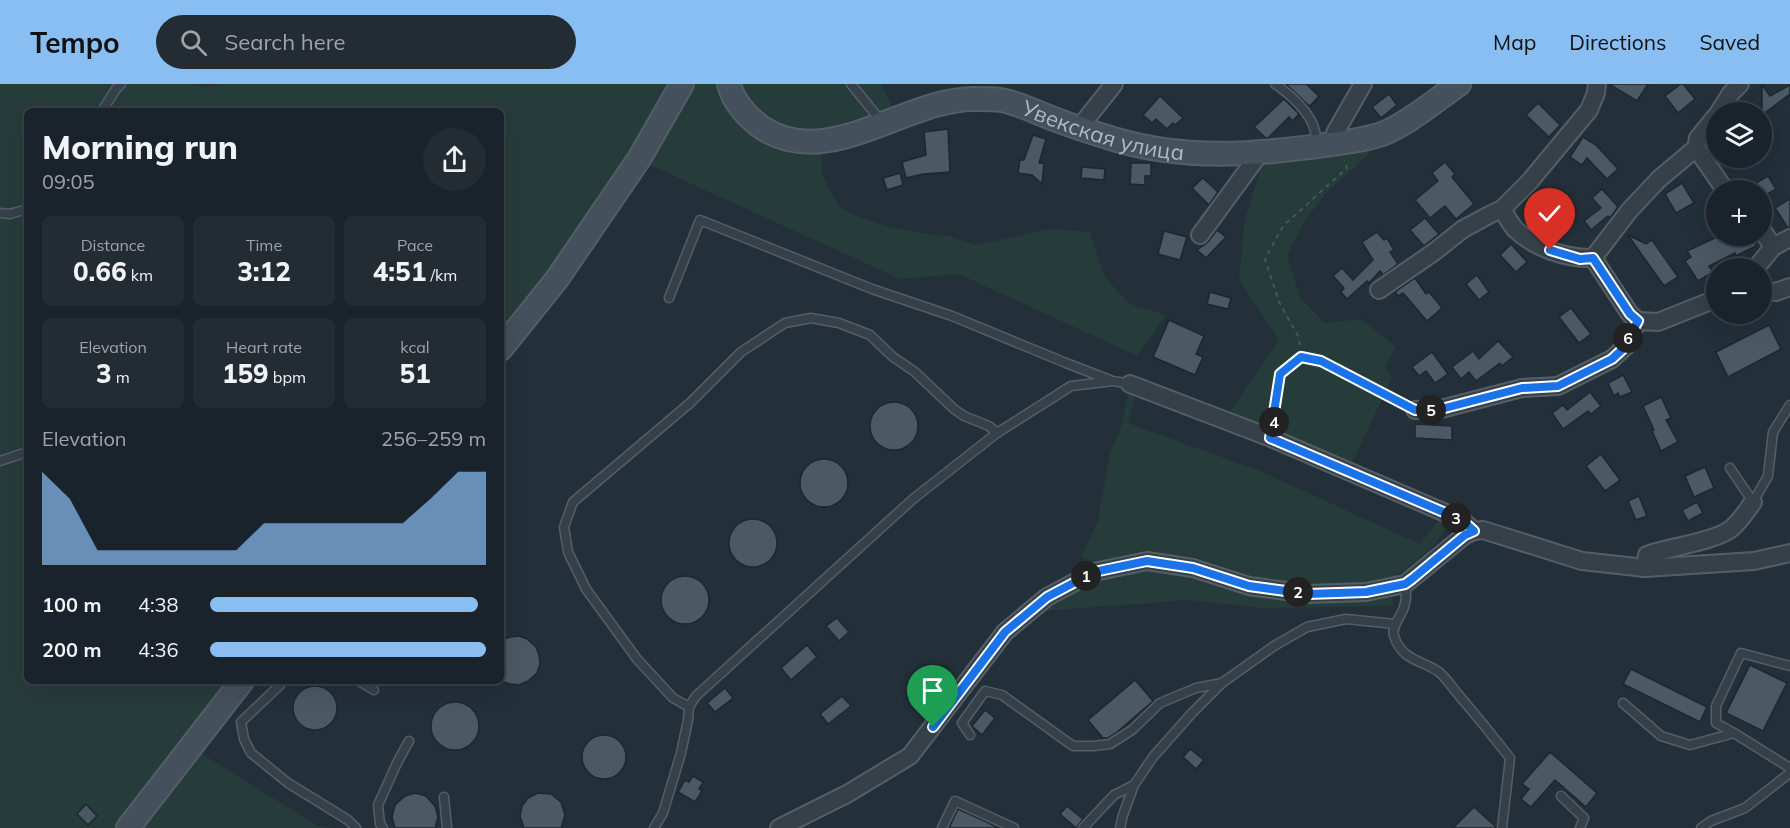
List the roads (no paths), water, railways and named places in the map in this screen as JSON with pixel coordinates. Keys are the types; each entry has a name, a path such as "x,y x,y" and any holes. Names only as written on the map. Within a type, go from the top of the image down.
{"street":[{"path":"504,346 570,261 639,159 682,84"},
{"name":"Увекская улица","path":"729,84 731,91 750,119 770,133 791,141 815,142 838,138 922,109 950,101 976,98 1002,100 1121,141 1163,150 1200,154 1260,153 1361,139 1385,133 1459,84"},
{"path":"1079,128 1114,84"},
{"path":"1326,144 1335,133 1363,84"},
{"path":"1379,290 1463,229 1502,209 1530,181 1589,110 1597,84"},
{"path":"1726,102 1736,89"},
{"path":"1502,209 1515,228 1527,239 1550,250 1580,259 1593,258 1629,211 1659,179 1695,148 1698,138 1706,128"},
{"path":"1695,148 1718,180"},
{"path":"1200,235 1260,153"},
{"path":"1764,258 1773,247 1790,238"},
{"path":"1593,258 1630,314 1638,321 1658,322 1706,303"},
{"path":"1772,292 1790,287"},
{"path":"1415,410 1441,409 1522,388 1558,386 1612,359 1626,346 1638,321"},
{"path":"1130,384 1270,438 1462,520 1474,531"},
{"path":"1645,568 1647,555 1731,530 1753,501"},
{"path":"779,828 847,794 910,756 1005,632 1047,597 1094,572 1147,561 1193,568 1249,586 1308,594 1366,592 1405,584 1465,535 1483,530 1582,561 1645,568 1754,561 1790,553"},
{"path":"128,828 240,684"}],"lane":[{"path":"104,108 121,84"},
{"path":"851,84 883,124"},
{"path":"1275,84 1284,89 1308,115 1315,130 1326,144"},
{"path":"0,213 10,214 24,210"},
{"path":"669,298 700,220 872,289 952,316 1113,381 1130,384"},
{"path":"689,707 674,698 637,659 586,589 568,552 564,527 573,502 690,403 741,352 785,323 812,318 839,323 870,335 893,357 915,372 954,409 964,416 989,426 997,433"},
{"path":"1270,438 1280,374 1301,357 1321,361 1415,410"},
{"path":"654,828 663,813 681,753 689,707 696,696 913,499 997,433 1071,386 1113,381"},
{"path":"1730,468 1753,501 1768,476 1773,432 1790,405"},
{"path":"0,461 24,453"},
{"path":"1405,584 1407,595 1405,606 1395,624 1393,634 1401,650 1417,662 1439,672 1510,758 1502,828"},
{"path":"1120,828 1134,784 1153,757 1222,683 1274,646 1307,627 1346,619 1395,624"},
{"path":"1790,666 1741,653 1716,706 1716,723 1790,768"},
{"path":"970,735 962,723 985,691 1002,695 1073,746 1094,746 1110,744 1132,730 1160,703 1196,687 1222,683"},
{"path":"280,684 241,722 244,739 251,753 288,783 348,820 356,828"},
{"path":"364,684 374,690"},
{"path":"1623,703 1661,736 1690,745 1734,733"},
{"path":"383,828 380,824 378,805 409,741"},
{"path":"1701,828 1711,821 1745,808 1790,773"},
{"path":"1083,828 1114,795 1134,784"},
{"path":"1561,796 1584,818 1580,828"},
{"path":"444,797 447,828"},
{"path":"942,828 955,801 1014,828"}]}
